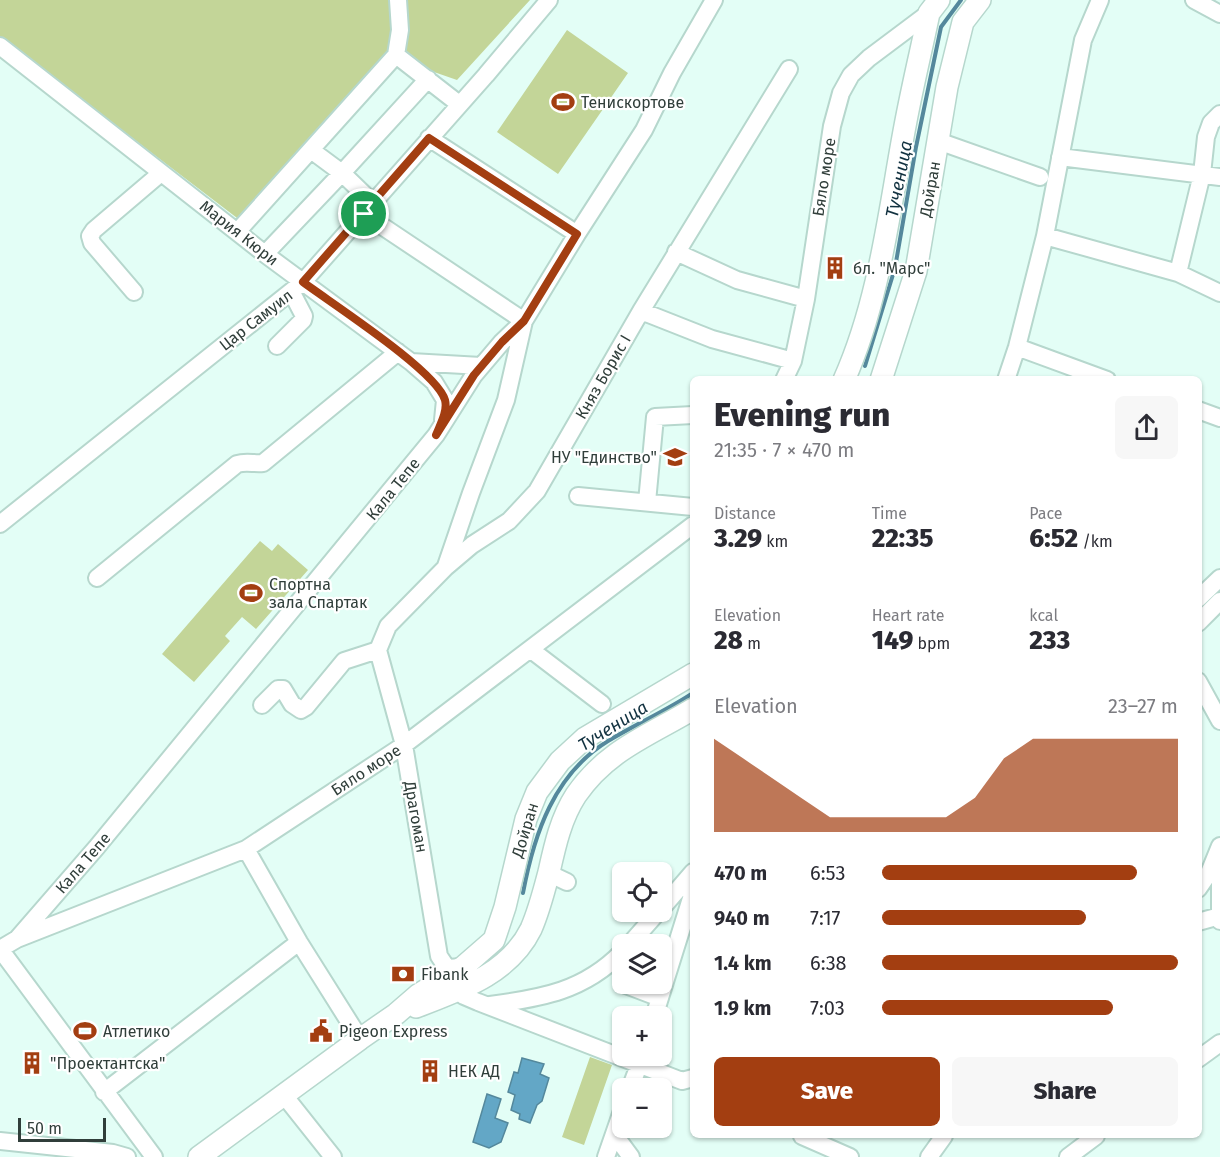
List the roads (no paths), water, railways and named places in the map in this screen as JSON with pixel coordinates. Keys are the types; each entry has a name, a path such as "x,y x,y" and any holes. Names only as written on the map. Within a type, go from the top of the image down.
{"main road":[{"name":"Дойран","path":"882,376 916,271 947,87 963,22 980,0"},
{"name":"Дойран","path":"845,376 874,291 890,221 905,124 934,7"},
{"name":"Дойран","path":"465,982 494,940 530,805 537,792 560,761 585,738 690,676"},
{"name":"Дойран","path":"199,1157 396,1014 465,982 487,976 509,958 532,926 557,878 558,833 576,794 610,756 690,712"},
{"path":"500,922 532,926"}],"street":[{"path":"237,232 396,56 400,30 398,0"},
{"name":"Цар Самуил","path":"1,522 298,287 549,0"},
{"name":"Кала Тепе","path":"17,939 96,848 436,435 481,366 524,321 644,130 672,73 714,0"},
{"path":"1007,376 1017,347 1045,236 1083,40 1100,0"},
{"path":"1194,0 1220,14"},
{"name":"Бяло море","path":"786,376 793,361 806,299 832,126 841,93 851,75 869,58 934,7"},
{"name":"Мария Кюри","path":"0,46 265,254 298,287 405,357 434,382 445,400 444,416 436,435"},
{"path":"396,56 459,104"},
{"name":"Княз Борис I","path":"378,650 388,626 446,567 472,545 508,521 537,491 640,311 789,69"},
{"path":"265,254 428,79"},
{"path":"1178,273 1202,174 1206,137 1211,123 1220,114"},
{"path":"429,138 577,234"},
{"path":"938,141 1040,177"},
{"path":"311,150 342,173 368,208 524,321 506,400 446,567"},
{"path":"1060,157 1220,177"},
{"path":"134,292 92,243 90,236 94,230 161,173"},
{"path":"1045,236 1178,273 1220,293"},
{"path":"676,252 737,280 806,299"},
{"path":"277,346 303,320 298,287"},
{"path":"640,311 712,339 793,361"},
{"path":"1017,347 1096,376"},
{"path":"97,578 237,464 263,463 405,357 481,366"},
{"path":"1202,411 1220,418"},
{"path":"646,502 655,417 690,415"},
{"path":"578,496 690,507"},
{"name":"Бяло море","path":"0,949 17,939 246,849 404,746 690,527"},
{"path":"1202,595 1220,578"},
{"path":"1202,619 1220,601"},
{"path":"530,649 602,704"},
{"path":"262,705 278,689 283,689 292,704 301,710 344,661 378,650"},
{"name":"Драгоман","path":"378,650 404,746 439,956 447,968 465,982"},
{"path":"1202,689 1220,722"},
{"path":"1202,883 1209,873 1220,846"},
{"path":"246,849 299,942 360,1039"},
{"path":"1202,921 1220,918 1220,865"},
{"path":"672,896 690,875"},
{"path":"657,1006 690,902"},
{"path":"639,934 649,922"},
{"path":"104,1092 299,942"},
{"path":"0,949 154,1157"},
{"path":"490,1006 534,999 570,989 597,975 612,961"},
{"path":"597,975 612,980"},
{"path":"465,982 464,996 612,1051"},
{"path":"649,994 660,998"},
{"path":"1202,1056 1220,1043"},
{"path":"650,1066 682,1081 690,1079"},
{"path":"284,1094 333,1157"},
{"path":"606,1157 613,1138"},
{"path":"617,1138 631,1157"},
{"path":"807,1138 850,1157"},
{"path":"929,1157 943,1138"},
{"path":"1068,1157 1093,1138"},
{"path":"0,1141 116,1156"}],"water":[{"path":"522,1058 544,1064 540,1074 549,1078 542,1101 537,1105 530,1123 519,1119 520,1114 511,1110 515,1095 508,1092 514,1072 518,1073"},
{"path":"487,1094 501,1099 495,1118 508,1123 501,1142 489,1148 473,1142"}],"waterway":[{"name":"Тученица","path":"865,366 895,268 916,147 941,27 961,0"},
{"name":"Тученица","path":"523,893 540,828 549,807 573,770 608,741 690,695"}],"place":[{"name":"Тенискортове","path":"563,102"},
{"name":"бл. \"Марс\"","path":"835,268"},
{"name":"НУ \"Единство\"","path":"675,457"},
{"name":"Спортна зала Спартак","path":"251,593"},
{"name":"Fibank","path":"403,974"},
{"name":"Атлетико","path":"85,1031"},
{"name":"Pigeon Express","path":"321,1031"},
{"name":"\"Проектантска\"","path":"32,1063"},
{"name":"НЕК АД","path":"430,1071"}]}
